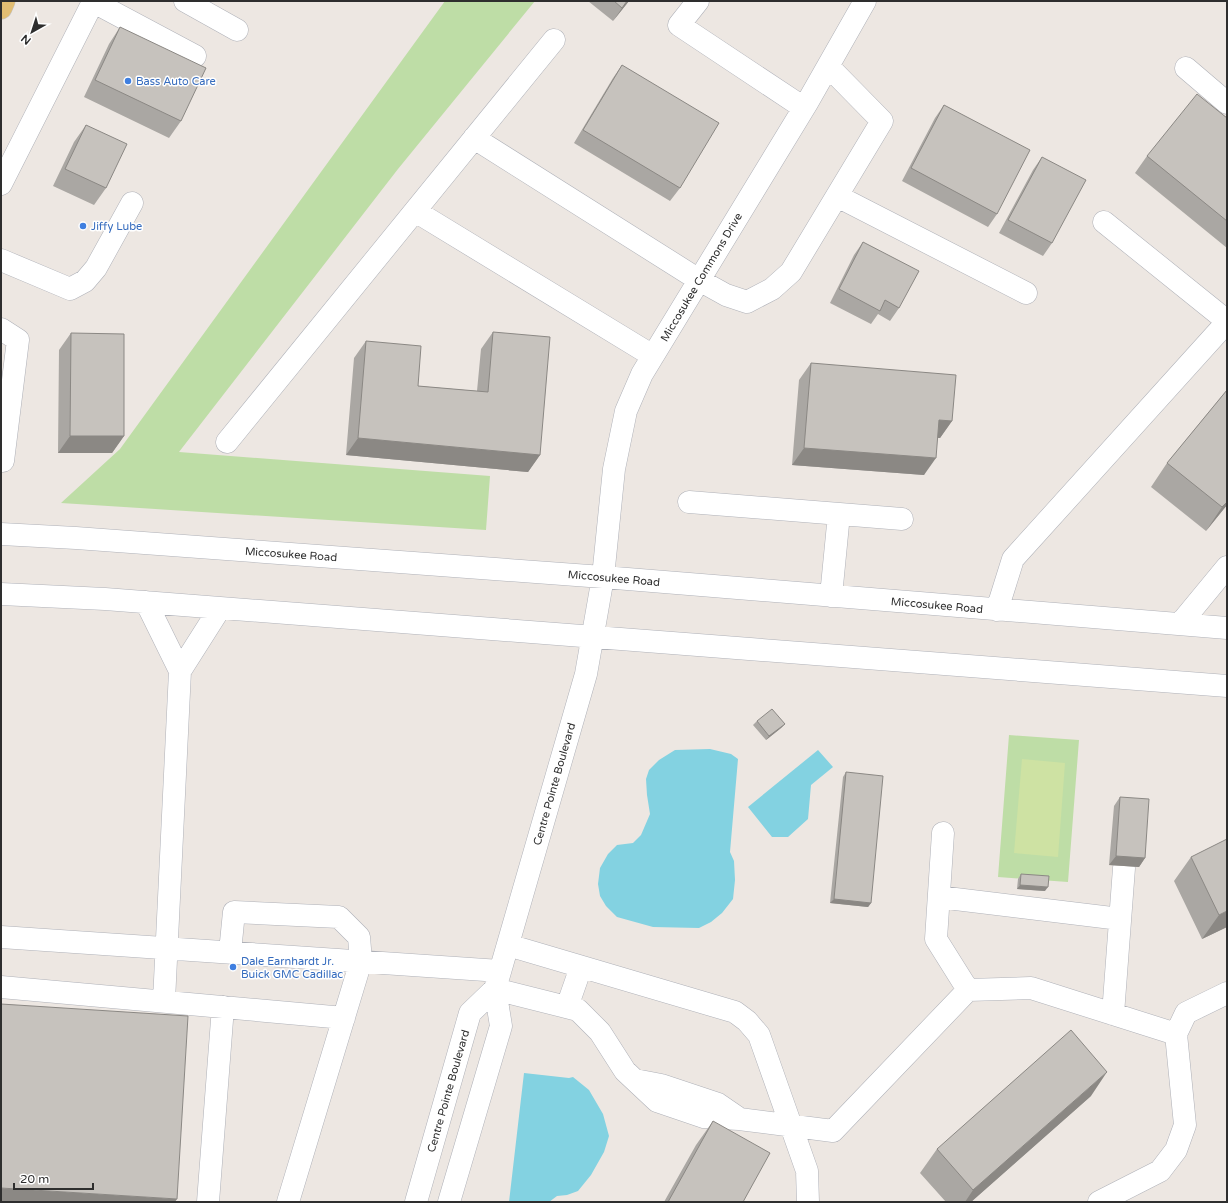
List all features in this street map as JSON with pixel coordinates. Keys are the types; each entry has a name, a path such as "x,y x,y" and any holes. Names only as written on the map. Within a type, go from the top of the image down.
{"main road":[{"path":"1,8 4,1"}],"street":[{"path":"1,184 92,1 195,56"},
{"path":"185,1 237,30"},
{"path":"698,1 679,25 804,108"},
{"name":"Miccosukee Commons Drive","path":"603,577 614,469 626,411 642,374 804,108 865,1"},
{"path":"227,442 554,40"},
{"path":"474,138 699,280 726,295 747,302 772,289 791,272 882,121 828,66"},
{"path":"1186,68 1227,103"},
{"path":"837,196 1026,293"},
{"path":"1,260 70,289 85,281 96,268 132,203"},
{"path":"415,211 654,356"},
{"path":"997,610 1013,559 1227,321 1104,222"},
{"path":"1,329 18,340 3,461 1,461"},
{"path":"689,502 902,519"},
{"path":"831,596 839,514"},
{"name":"Miccosukee Road","path":"1,534 76,538 603,577 1227,628"},
{"path":"1180,624 1227,567"},
{"name":"Centre Pointe Boulevard","path":"449,1202 501,1026 498,980 586,674 603,577"},
{"path":"1,594 146,602 1227,686"},
{"path":"146,602 180,671 164,1002"},
{"path":"180,671 220,608"},
{"path":"943,833 936,939 968,990"},
{"path":"1113,1014 1124,868"},
{"path":"939,897 1120,919"},
{"path":"230,952 234,912 339,917 359,937 361,961 288,1202"},
{"path":"1,937 361,961 498,980 578,1010 600,1032 625,1071 636,1080 661,1085 718,1104 739,1119 833,1131 968,990 1031,988 1176,1034"},
{"path":"508,945 735,1012 748,1021 759,1035 807,1171 808,1202"},
{"path":"568,1007 581,967"},
{"name":"Centre Pointe Boulevard","path":"416,1202 470,1013 498,980"},
{"path":"1,987 344,1018"},
{"path":"1099,1202 1160,1171 1176,1150 1185,1125 1176,1034 1186,1013 1227,993"},
{"path":"208,1202 223,1007"}],"green space":[{"path":"445,1 535,1 398,169 179,452 490,476 486,530 61,503 120,449"},
{"path":"1009,735 1079,740 1068,882 998,877"},
{"path":"1022,759 1065,763 1058,857 1014,853"}],"water":[{"path":"710,749 731,754 738,759 730,852 734,861 735,880 733,899 722,913 711,922 699,928 653,927 617,917 606,906 600,896 598,884 600,868 608,854 617,845 633,843 641,835 650,814 646,779 649,770 659,760 675,750"},
{"path":"818,750 833,767 811,785 808,819 788,837 772,837 748,807"},
{"path":"524,1073 569,1078 573,1077 589,1090 603,1114 609,1136 604,1152 591,1175 578,1191 567,1195 557,1196 549,1202 509,1202"}],"building":[{"path":"614,1 627,1 622,8"},
{"path":"120,27 206,68 181,121 95,80"},
{"path":"622,65 719,123 680,188 583,130"},
{"path":"1197,94 1227,118 1227,221 1147,156"},
{"path":"944,105 1030,150 997,214 911,168"},
{"path":"86,125 127,144 106,188 65,169"},
{"path":"1042,157 1086,180 1052,243 1008,220"},
{"path":"863,242 919,271 899,308 885,300 880,311 839,289"},
{"path":"493,332 550,337 540,455 358,438 366,341 421,346 418,386 488,392"},
{"path":"71,333 124,334 124,436 70,436"},
{"path":"811,363 956,375 952,421 939,420 936,458 804,448"},
{"path":"1227,390 1227,502 1222,507 1167,463"},
{"path":"772,709 785,724 769,736 757,721"},
{"path":"846,772 883,776 871,903 834,899"},
{"path":"1120,797 1149,799 1145,858 1116,856"},
{"path":"1227,839 1227,911 1219,915 1191,857"},
{"path":"1021,874 1049,876 1048,887 1020,885"},
{"path":"1,1004 188,1016 177,1199 1,1188"},
{"path":"1071,1030 1107,1072 973,1190 937,1149"},
{"path":"713,1121 770,1153 743,1202 668,1202"}],"place":[{"name":"Bass Auto Care","path":"128,81"},
{"name":"Jiffy Lube","path":"83,226"},
{"name":"Dale Earnhardt Jr. Buick GMC Cadillac","path":"233,967"}]}
